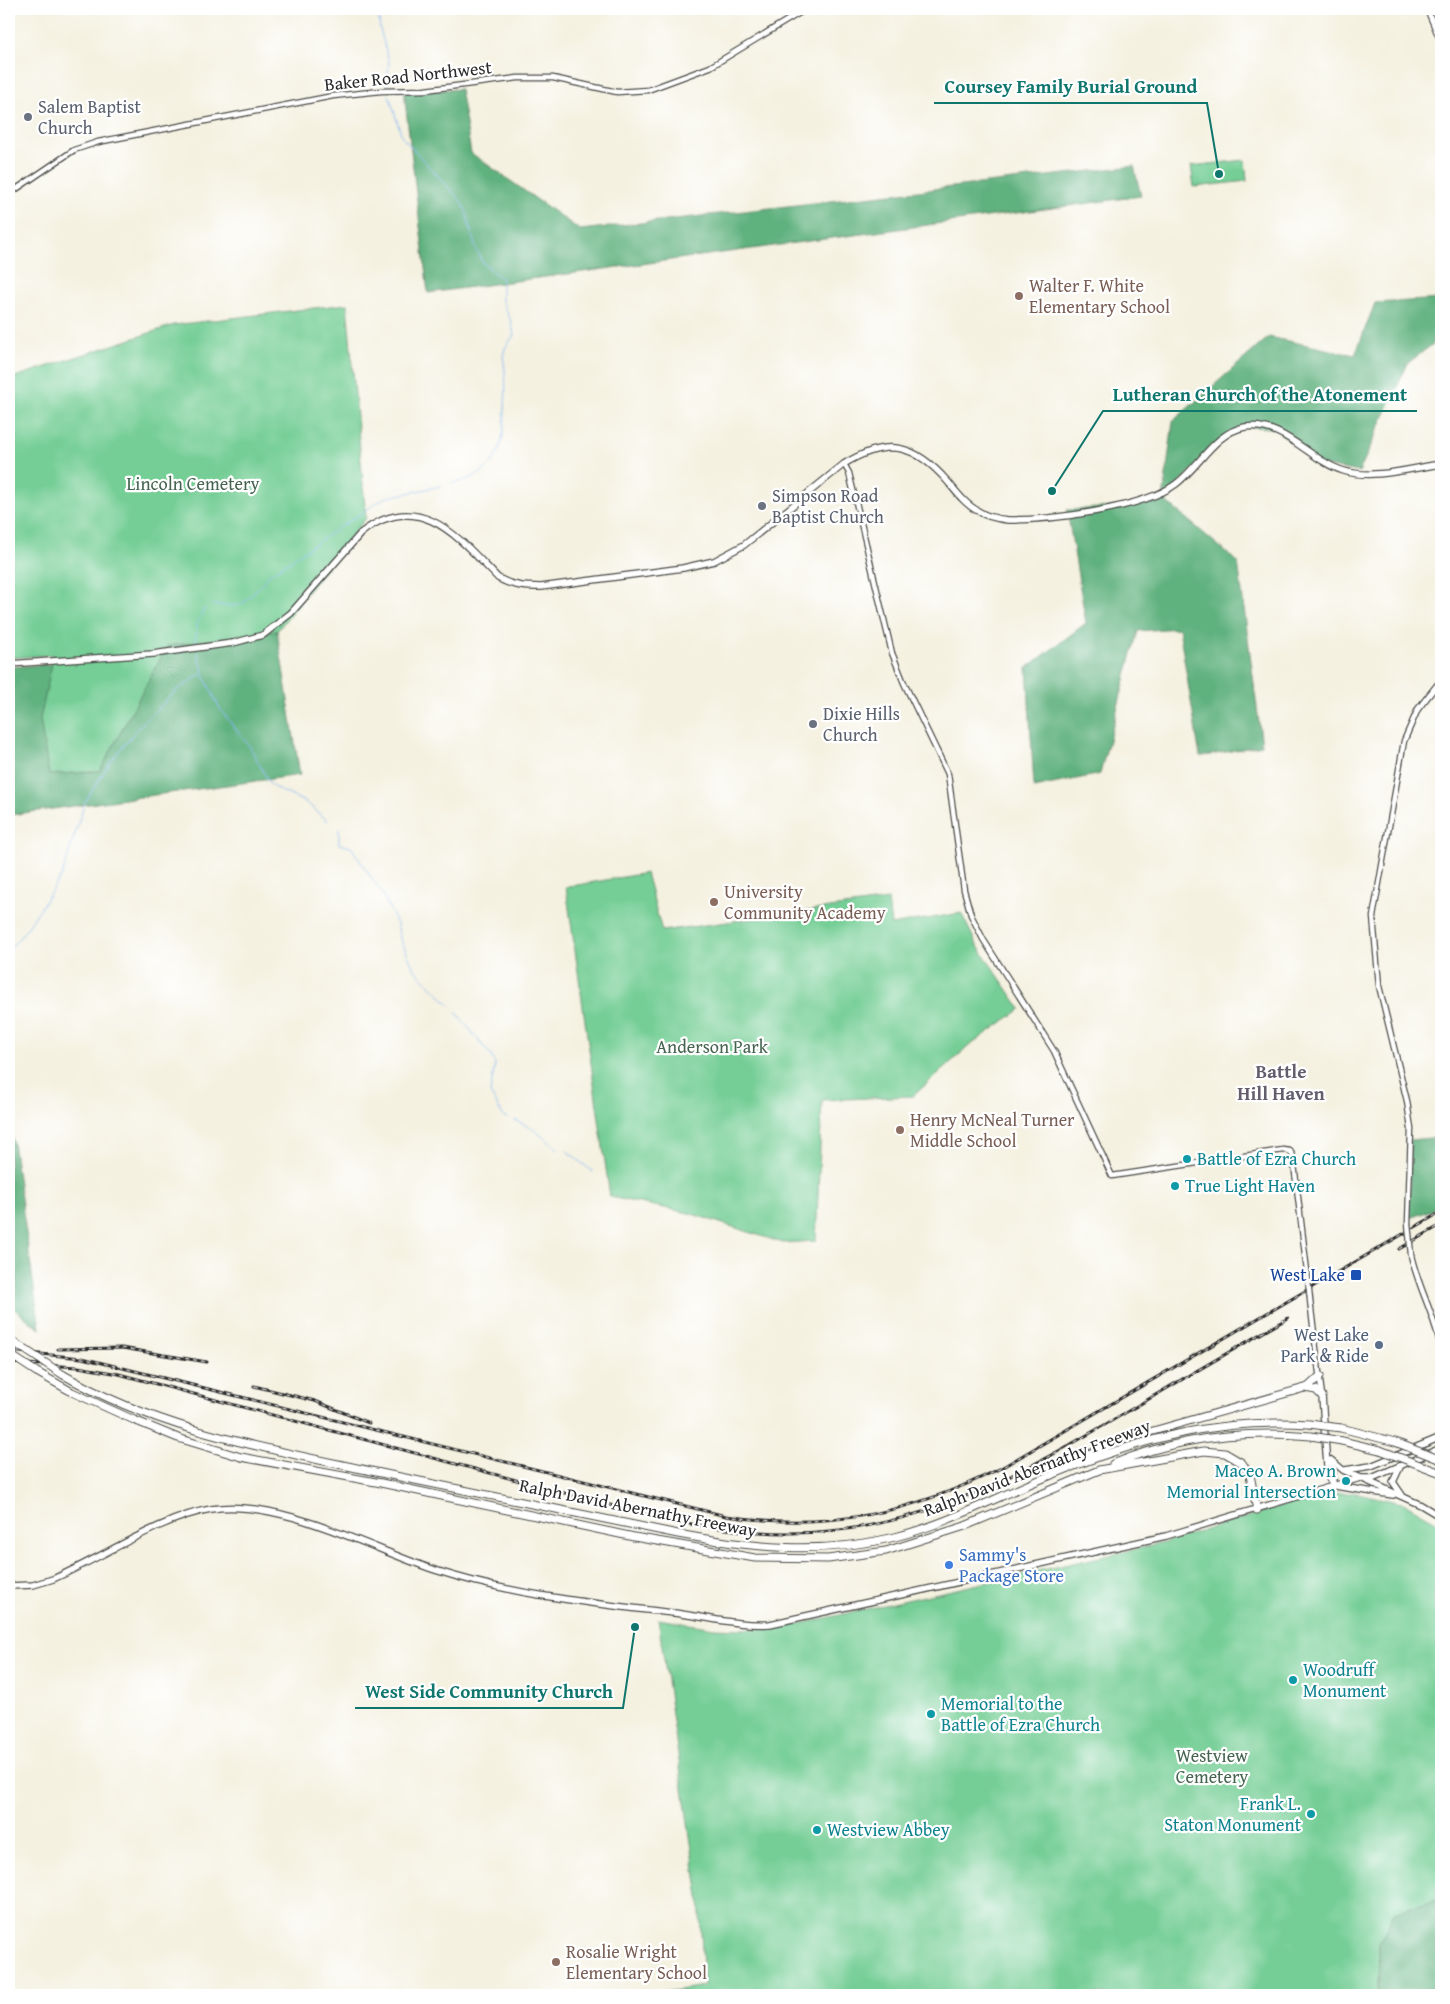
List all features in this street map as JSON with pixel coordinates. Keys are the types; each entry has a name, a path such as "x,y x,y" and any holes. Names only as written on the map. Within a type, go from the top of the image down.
{"highway":[{"name":"Ralph David Abernathy Freeway","path":"9,1340 62,1374 127,1407 211,1436 686,1536 786,1549 833,1547 896,1536 967,1512 1048,1476 1139,1443 1190,1430 1248,1423 1309,1424 1341,1428 1395,1442 1441,1460"},
{"name":"Ralph David Abernathy Freeway","path":"9,1354 35,1371 103,1407 178,1438 212,1449 724,1554 781,1560 828,1559 886,1551 940,1535 1148,1452 1204,1439 1262,1434 1310,1436 1380,1450 1441,1473"},
{"path":"1048,1476 1064,1464 1110,1444 1303,1388 1311,1385 1320,1376"},
{"path":"1303,1388 1316,1390 1322,1396"},
{"path":"1099,1470 1199,1452 1220,1451 1237,1459 1250,1475 1258,1510"}],"main road":[{"path":"9,664 153,654 233,643 264,635 292,613 361,533 373,524 398,515 424,518 448,528 498,578 514,586 568,585 700,565 730,554 744,545 844,464 872,450 892,447 910,451 932,464 962,498 978,512 993,518 1019,520 1114,508 1156,496 1175,485 1192,471 1224,437 1244,427 1264,428 1279,434 1330,464 1354,473 1379,473 1441,464"},
{"path":"1322,1396 1329,1478 1333,1486"},
{"path":"1343,1470 1352,1471 1370,1466 1441,1439"},
{"path":"1360,1478 1365,1472 1441,1439"},
{"path":"1328,1449 1333,1486"},
{"path":"9,1586 33,1584 53,1579 179,1518 203,1511 230,1508 262,1511 299,1520 434,1569 499,1588 550,1598 700,1616 740,1624 761,1625 791,1622 1132,1544 1258,1510 1360,1478 1372,1478 1439,1450"},
{"path":"1331,1460 1343,1470 1404,1496 1441,1517"},
{"path":"1400,1467 1392,1482 1404,1496"},
{"path":"1333,1486 1404,1496"}],"street":[{"name":"Baker Road Northwest","path":"9,194 84,146 333,96 381,91 425,90 540,76 568,80 618,92 648,90 710,67 806,9"},
{"path":"1427,9 1441,42"},
{"path":"844,464 849,473 892,653 904,683 948,774 964,890 971,915 983,939 1054,1051 1112,1176 1283,1150 1290,1151 1293,1156 1322,1396"},
{"path":"1441,680 1418,709 1404,741 1373,917 1379,986 1407,1101 1411,1129 1408,1223 1411,1255 1419,1286 1437,1330 1441,1348"}],"green space":[{"path":"460,89 471,153 580,230 1134,166 1141,196 428,293 404,92"},
{"path":"1245,160 1247,181 1194,187 1191,166"},
{"path":"1441,299 1441,338 1408,363 1359,472 1321,465 1273,428 1242,427 1220,442 1163,499 1173,421 1269,337 1355,355 1375,303"},
{"name":"Lincoln Cemetery","path":"347,304 366,518 277,631 167,646 100,771 48,775 40,719 53,655 9,658 9,379 174,325"},
{"path":"1163,499 1238,562 1262,745 1200,757 1179,628 1138,631 1100,774 1034,788 1027,668 1086,623 1067,510 1130,506"},
{"path":"277,631 300,775 9,815 9,667 52,664 40,719 49,775 100,771 167,646"},
{"name":"Anderson Park","path":"646,873 662,931 888,900 891,925 961,913 977,945 1021,1009 969,1046 913,1096 822,1100 816,1241 783,1243 689,1213 610,1197 566,887"},
{"path":"9,1115 40,1329 9,1305"},
{"path":"1441,1137 1441,1207 1409,1218 1410,1140"},
{"name":"Westview Cemetery","path":"1325,1493 1358,1493 1406,1504 1441,1524 1441,1899 1394,1912 1379,1944 1378,1995 646,1995 704,1986 699,1897 658,1619 714,1628 745,1629 790,1626 1163,1543"},
{"path":"1441,1899 1441,1995 1378,1995 1379,1944 1394,1912"}],"waterway":[{"path":"378,9 380,29 389,62 387,85"},
{"path":"389,95 402,137 459,199 466,211 475,246 482,262 502,279 502,301 511,321 514,335 505,348 503,356 506,394 505,421 500,447 489,466 479,474 452,483"},
{"path":"212,605 234,606 245,602 267,576 384,498 441,486"},
{"path":"195,643 198,620 205,608"},
{"path":"198,653 205,678 220,709 250,747 270,784 307,803 328,821"},
{"path":"9,950 28,927 62,875 85,802 111,761 137,729 177,690 204,672"},
{"path":"339,829 339,844 351,847 382,893 397,924 400,938 414,969 450,1005"},
{"path":"456,1012 492,1057 495,1064 490,1093 504,1117 507,1118"},
{"path":"515,1120 533,1129 559,1150"},
{"path":"567,1151 593,1172"}],"railway":[{"path":"9,1351 82,1358 726,1516 763,1520 833,1520 867,1515 934,1497 1001,1468 1441,1212"},
{"path":"1399,1249 1441,1225"},
{"path":"9,1363 78,1367 119,1374 662,1519 746,1531 809,1533 870,1525 909,1516 947,1504 984,1488 1055,1453 1288,1318"},
{"path":"58,1349 122,1348 207,1362"},
{"path":"254,1386 315,1401 369,1423"}],"place":[{"name":"Salem Baptist Church","path":"28,117"},
{"name":"Coursey Family Burial Ground","path":"1219,174"},
{"name":"Walter F. White Elementary School","path":"1019,296"},
{"name":"Lutheran Church of the Atonement","path":"1052,491"},
{"name":"Simpson Road Baptist Church","path":"762,506"},
{"name":"Dixie Hills Church","path":"813,724"},
{"name":"University Community Academy","path":"714,902"},
{"name":"Henry McNeal Turner Middle School","path":"900,1130"},
{"name":"Battle of Ezra Church","path":"1187,1159"},
{"name":"True Light Haven","path":"1175,1186"},
{"name":"West Lake","path":"1356,1275"},
{"name":"West Lake Park & Ride","path":"1379,1345"},
{"name":"Maceo A. Brown Memorial Intersection","path":"1346,1481"},
{"name":"Sammy's Package Store","path":"949,1565"},
{"name":"West Side Community Church","path":"635,1627"},
{"name":"Woodruff Monument","path":"1293,1680"},
{"name":"Memorial to the Battle of Ezra Church","path":"931,1714"},
{"name":"Frank L. Staton Monument","path":"1311,1814"},
{"name":"Westview Abbey","path":"817,1830"},
{"name":"Rosalie Wright Elementary School","path":"556,1962"}],"district":[{"name":"Battle Hill Haven","path":"1281,1082"}]}
